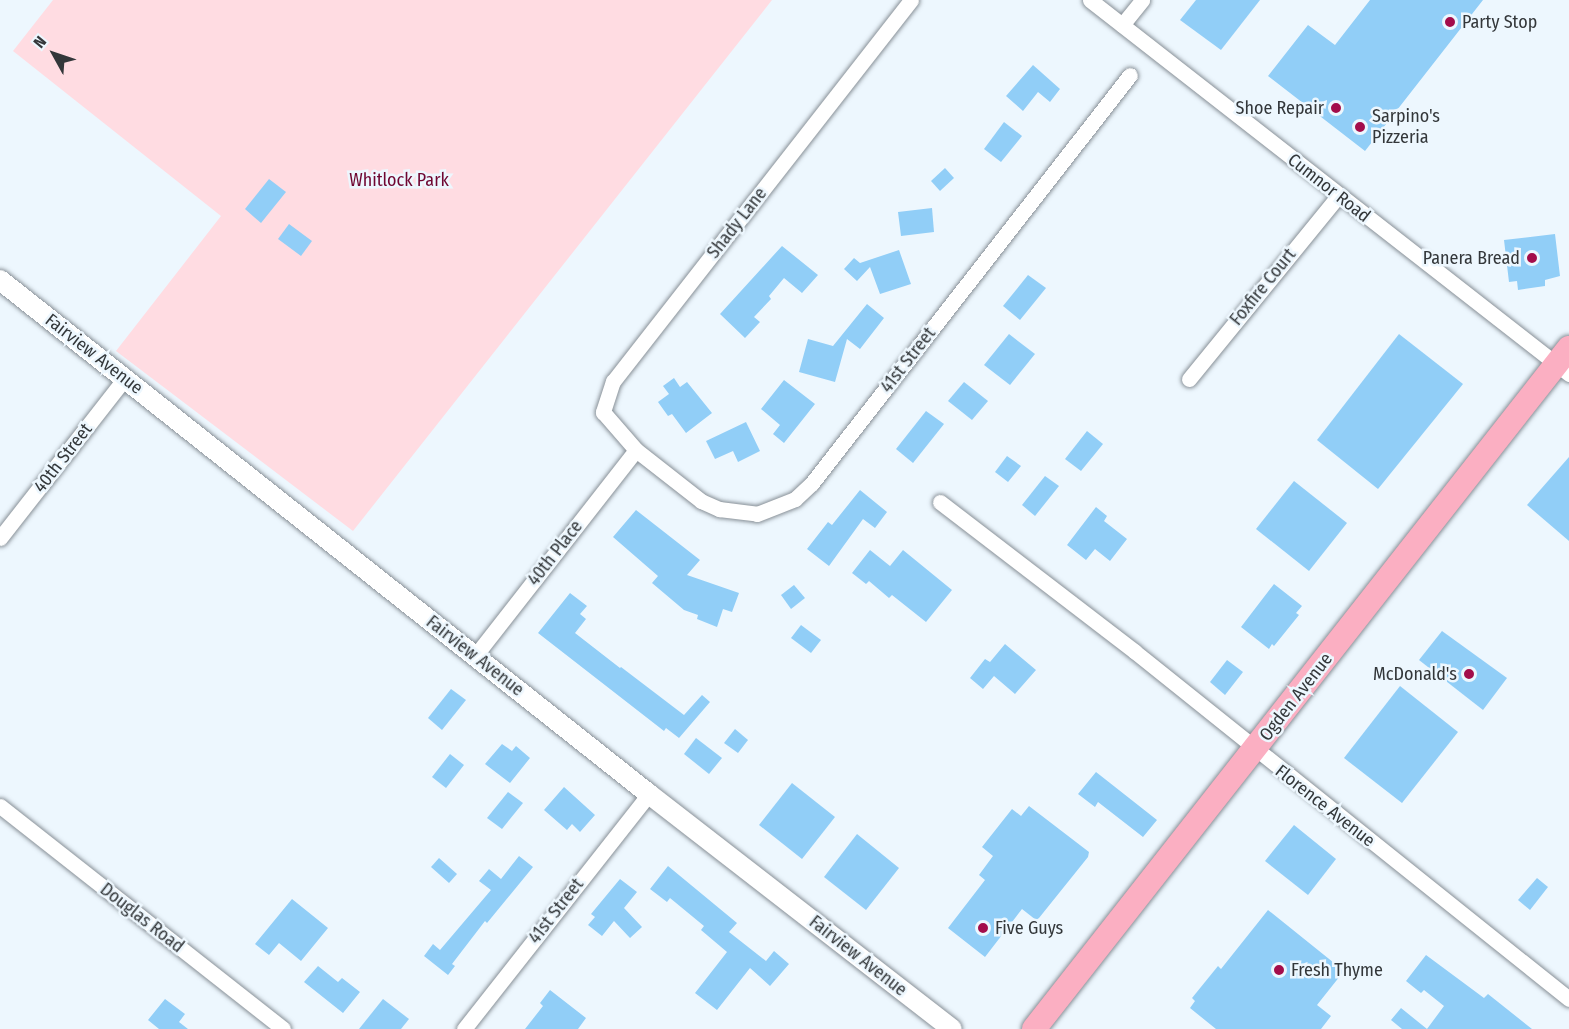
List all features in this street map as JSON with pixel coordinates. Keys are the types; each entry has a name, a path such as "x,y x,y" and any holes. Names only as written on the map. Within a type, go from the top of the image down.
{"main road":[{"name":"Ogden Avenue","path":"1034,1029 1565,362"}],"street":[{"name":"Shady Lane","path":"636,450 603,412 613,381 911,0"},
{"name":"Cumnor Road","path":"1090,0 1338,196 1565,362"},
{"path":"1122,25 1142,0"},
{"name":"41st Street","path":"636,450 701,501 719,509 757,514 795,499 812,483 1130,75"},
{"name":"Foxfire Court","path":"1189,379 1338,196"},
{"name":"Fairview Avenue","path":"0,280 649,794 952,1029"},
{"name":"40th Street","path":"0,538 125,378"},
{"name":"40th Place","path":"475,656 636,450"},
{"name":"Florence Avenue","path":"940,502 1134,651 1569,999"},
{"name":"41st Street","path":"464,1029 649,794"},
{"name":"Douglas Road","path":"0,806 283,1029"}],"green space":[{"name":"Whitlock Park","path":"53,0 772,0 353,531 116,351 221,216 13,51"}],"building":[{"path":"1196,0 1260,0 1221,50 1180,20"},
{"path":"1370,0 1483,0 1365,151 1268,76 1308,25 1335,45"},
{"path":"1033,65 1060,89 1050,102 1038,92 1023,111 1006,96"},
{"path":"1004,122 1022,136 1001,162 984,149"},
{"path":"945,168 954,178 940,191 931,181"},
{"path":"269,179 286,192 261,223 245,209"},
{"path":"932,208 934,232 901,236 898,212"},
{"path":"289,224 312,241 301,256 278,239"},
{"name":"Panera Bread","path":"1555,234 1560,276 1545,280 1545,286 1518,290 1517,281 1509,282 1504,240"},
{"path":"782,246 818,275 802,293 784,278 769,296 771,299 754,317 760,322 745,338 720,314"},
{"path":"899,250 911,284 880,294 870,267 857,281 844,269 854,258 860,263"},
{"path":"1028,275 1046,288 1020,320 1003,306"},
{"path":"867,304 884,318 860,349 847,339 835,382 799,372 808,339 833,346"},
{"path":"1009,334 1035,354 1010,385 984,365"},
{"path":"1399,334 1463,384 1378,489 1317,440"},
{"path":"674,378 680,387 687,382 712,413 686,433 672,414 668,416 658,402 669,394 663,386"},
{"path":"784,380 815,404 784,443 773,434 780,425 761,409"},
{"path":"964,382 988,401 972,420 948,401"},
{"path":"926,411 944,424 913,463 896,449"},
{"path":"746,422 760,451 738,462 733,451 715,459 706,441"},
{"path":"1087,431 1103,444 1081,471 1065,459"},
{"path":"1007,456 1021,466 1008,482 995,472"},
{"path":"1569,457 1569,541 1527,505"},
{"path":"1045,476 1059,486 1035,516 1022,505"},
{"path":"1294,481 1347,523 1309,571 1256,529"},
{"path":"860,490 887,512 875,528 863,519 829,566 807,549 828,522 832,525"},
{"path":"1096,507 1107,516 1104,521 1127,539 1110,561 1095,549 1086,560 1067,545"},
{"path":"636,510 700,560 687,575 739,593 732,612 723,609 717,627 697,619 698,615 684,610 652,583 658,576 613,537"},
{"path":"870,550 890,566 903,550 952,590 926,622 892,595 889,598 869,581 866,584 852,573"},
{"path":"1274,584 1302,606 1296,613 1299,615 1269,649 1241,627"},
{"path":"794,585 805,598 791,609 781,595"},
{"path":"570,593 587,606 580,614 586,619 575,633 684,715 702,695 710,702 679,738 666,728 664,731 538,633"},
{"path":"801,625 821,640 811,653 791,638"},
{"name":"McDonald's","path":"1442,631 1507,678 1483,710 1419,660"},
{"path":"1005,644 1036,670 1015,694 994,676 983,689 970,678 985,659 990,662"},
{"path":"1227,660 1243,672 1225,695 1210,682"},
{"path":"1400,686 1458,732 1402,803 1344,758"},
{"path":"451,689 466,700 442,730 428,718"},
{"path":"735,729 748,740 738,753 724,743"},
{"path":"696,738 722,758 709,774 684,754"},
{"path":"502,744 512,751 516,746 530,758 510,783 485,764"},
{"path":"450,754 464,765 446,788 432,777"},
{"path":"1096,772 1157,820 1143,837 1098,802 1095,807 1078,794"},
{"path":"792,783 835,817 802,859 759,825"},
{"path":"564,787 595,815 580,832 572,824 567,830 544,810"},
{"path":"508,792 523,803 502,829 487,818"},
{"path":"1029,806 1089,852 1088,857 1039,918 1036,920 1022,909 985,957 948,928 985,880 979,875 993,856 982,847 1012,809 1021,816"},
{"path":"1294,825 1336,859 1308,895 1265,861"},
{"path":"857,834 899,868 866,910 824,877"},
{"path":"519,856 533,867 487,923 485,921 452,964 455,966 448,975 424,956 433,944 440,950 491,890 479,881 489,869 501,879"},
{"path":"439,858 457,874 449,883 431,867"},
{"path":"668,866 737,923 729,932 766,961 774,951 789,964 770,986 750,968 717,1010 695,993 727,952 701,930 704,926 670,898 667,902 650,889"},
{"path":"1537,878 1548,887 1530,910 1518,900"},
{"path":"620,879 637,892 624,908 642,927 630,938 614,921 602,936 588,925 595,917 591,914"},
{"path":"292,899 328,928 301,961 279,943 269,955 255,944"},
{"name":"Fresh Thyme","path":"1268,910 1344,971 1317,1005 1331,1016 1321,1029 1216,1029 1190,1008 1195,1001 1192,998 1218,966 1221,969"},
{"path":"1426,955 1484,998 1488,994 1532,1029 1427,1029 1444,1006 1424,990 1421,993 1406,981"},
{"path":"318,966 338,982 342,978 360,992 343,1013 304,982"},
{"path":"550,990 586,1018 578,1029 525,1029 543,1006 540,1003"},
{"path":"165,999 185,1014 179,1022 188,1029 159,1029 148,1020"},
{"path":"383,999 409,1019 401,1029 359,1029"},
{"path":"1401,1008 1427,1029 1402,1029 1391,1020"}],"place":[{"name":"Party Stop","path":"1450,22"},
{"name":"Shoe Repair","path":"1336,108"},
{"name":"Sarpino's Pizzeria","path":"1360,127"},
{"name":"Panera Bread","path":"1532,258"},
{"name":"McDonald's","path":"1469,674"},
{"name":"Five Guys","path":"983,928"},
{"name":"Fresh Thyme","path":"1279,970"}]}
